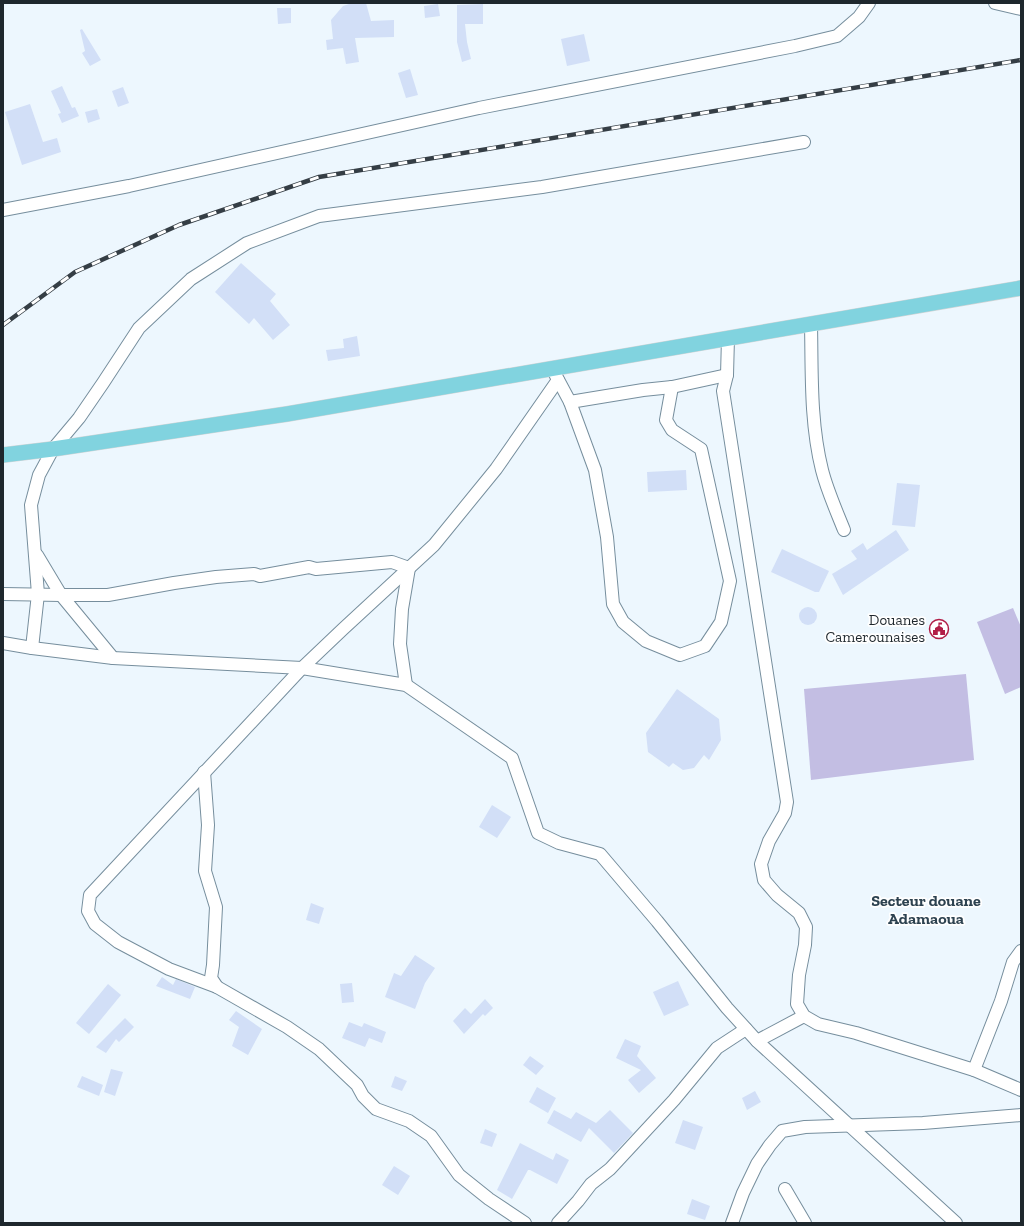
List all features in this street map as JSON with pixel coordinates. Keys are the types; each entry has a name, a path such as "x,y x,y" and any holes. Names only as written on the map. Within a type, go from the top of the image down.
{"main road":[{"path":"3,455 53,449 555,374 728,338 1021,288"}],"street":[{"path":"3,210 129,186 479,108 795,46 837,36 859,17 869,3"},
{"path":"995,3 1021,9"},
{"path":"32,648 38,594 36,553 31,505 39,475 53,449 79,418 139,328 192,279 246,244 319,216 542,187 804,142"},
{"path":"811,324 812,398 816,440 822,470 830,496 844,530"},
{"path":"728,338 727,375 723,391 787,802 785,813 769,841 761,864 764,880 777,895 799,913 806,927 805,945 799,974 797,1004 804,1016 818,1024 856,1033 974,1070 1021,1090"},
{"path":"524,1223 489,1199 459,1175 431,1136 409,1121 376,1109 363,1096 357,1085 319,1049 287,1027 217,988 169,969 118,942 95,924 88,910 90,895 302,668 434,545 496,469 555,374 570,402 596,470 607,537 613,604 623,622 646,641 680,655 705,646 721,622 730,581 701,450 672,430 666,420 672,387"},
{"path":"570,402 643,390 672,387 727,375"},
{"path":"36,553 61,595 113,658"},
{"path":"3,594 108,595 216,577 254,574 260,576 309,567 316,569 392,562 409,568"},
{"path":"406,685 400,644 402,609 409,568"},
{"path":"3,643 113,658 302,668 406,685 512,758 538,833 559,843 600,854 757,1041 956,1223"},
{"path":"204,772 208,825 205,870 216,907 211,978 217,988"},
{"path":"974,1070 1001,1002 1013,962 1021,951"},
{"path":"757,1041 804,1016"},
{"path":"558,1223 578,1201 590,1184 610,1169 674,1100 717,1048 746,1029"},
{"path":"732,1223 743,1193 757,1164 770,1145 782,1132 805,1127 849,1125 872,1126 1021,1115"},
{"path":"785,1188 805,1223"}],"shaded area":[{"path":"1013,608 1021,627 1021,687 1005,694 977,622"},
{"path":"966,674 974,760 811,780 804,689"}],"building":[{"path":"352,3 366,3 371,21 394,20 394,37 355,38 359,62 346,64 343,48 327,50 326,40 333,39 331,20 343,6"},
{"path":"438,4 440,16 425,18 424,6"},
{"path":"483,4 483,24 465,24 471,59 462,62 457,42 457,5"},
{"path":"277,8 291,8 291,23 278,24"},
{"path":"82,29 101,60 90,66 82,53 85,51 80,30"},
{"path":"584,34 590,61 567,66 561,39"},
{"path":"410,69 418,95 406,98 398,73"},
{"path":"62,86 72,108 75,107 79,116 62,123 58,114 61,113 51,91"},
{"path":"123,87 129,103 118,107 112,91"},
{"path":"30,104 43,142 57,138 61,152 22,165 5,112"},
{"path":"97,109 100,119 88,123 85,112"},
{"path":"241,263 276,294 270,301 290,325 273,340 254,318 249,324 215,292"},
{"path":"357,336 360,356 328,361 326,350 344,348 343,339"},
{"path":"686,470 687,490 648,492 647,472"},
{"path":"897,483 920,485 915,527 892,525"},
{"path":"896,530 909,550 843,595 832,574 857,559 851,551 863,543 867,550"},
{"path":"782,549 829,571 819,592 815,592 771,572"},
{"path":"808,607 814,610 817,616 814,622 808,625 802,622 799,616 802,610"},
{"path":"677,689 719,719 721,740 709,760 704,755 694,768 683,770 673,763 669,767 648,752 646,733"},
{"path":"492,805 511,817 497,838 479,827"},
{"path":"311,903 324,908 319,924 306,920"},
{"path":"415,955 435,968 425,983 415,1009 385,997 394,973 401,976"},
{"path":"162,977 173,985 176,979 195,987 190,999 156,986"},
{"path":"678,981 689,1005 664,1016 653,992"},
{"path":"352,983 354,1002 342,1003 340,984"},
{"path":"108,984 121,995 89,1034 76,1023"},
{"path":"485,999 493,1008 485,1016 483,1014 464,1034 453,1021 465,1008 471,1014"},
{"path":"236,1011 262,1029 248,1055 232,1046 239,1027 229,1020"},
{"path":"125,1018 134,1027 119,1042 116,1039 106,1053 96,1047"},
{"path":"349,1022 362,1027 364,1023 386,1032 382,1043 369,1038 365,1047 342,1038"},
{"path":"625,1039 641,1046 637,1056 656,1078 639,1093 628,1080 641,1070 616,1058"},
{"path":"530,1056 544,1066 536,1075 523,1065"},
{"path":"111,1069 123,1072 115,1096 104,1092"},
{"path":"82,1076 103,1085 99,1096 77,1087"},
{"path":"395,1076 407,1081 402,1091 391,1087"},
{"path":"537,1087 556,1098 548,1113 529,1102"},
{"path":"755,1091 761,1102 747,1110 742,1098"},
{"path":"554,1110 571,1119 576,1112 596,1123 610,1110 633,1133 614,1153 589,1128 581,1142 547,1123"},
{"path":"683,1120 703,1127 695,1150 675,1143"},
{"path":"485,1129 497,1134 492,1147 480,1143"},
{"path":"520,1143 553,1160 556,1153 569,1160 557,1184 528,1170 512,1199 497,1190"},
{"path":"394,1166 410,1176 398,1195 382,1185"},
{"path":"692,1199 710,1206 705,1220 687,1214"}],"railway":[{"path":"3,325 75,272 179,225 319,177 1021,60"}],"place":[{"name":"Douanes Camerounaises","path":"939,629"}],"district":[{"name":"Secteur douane Adamaoua","path":"926,909"}]}
